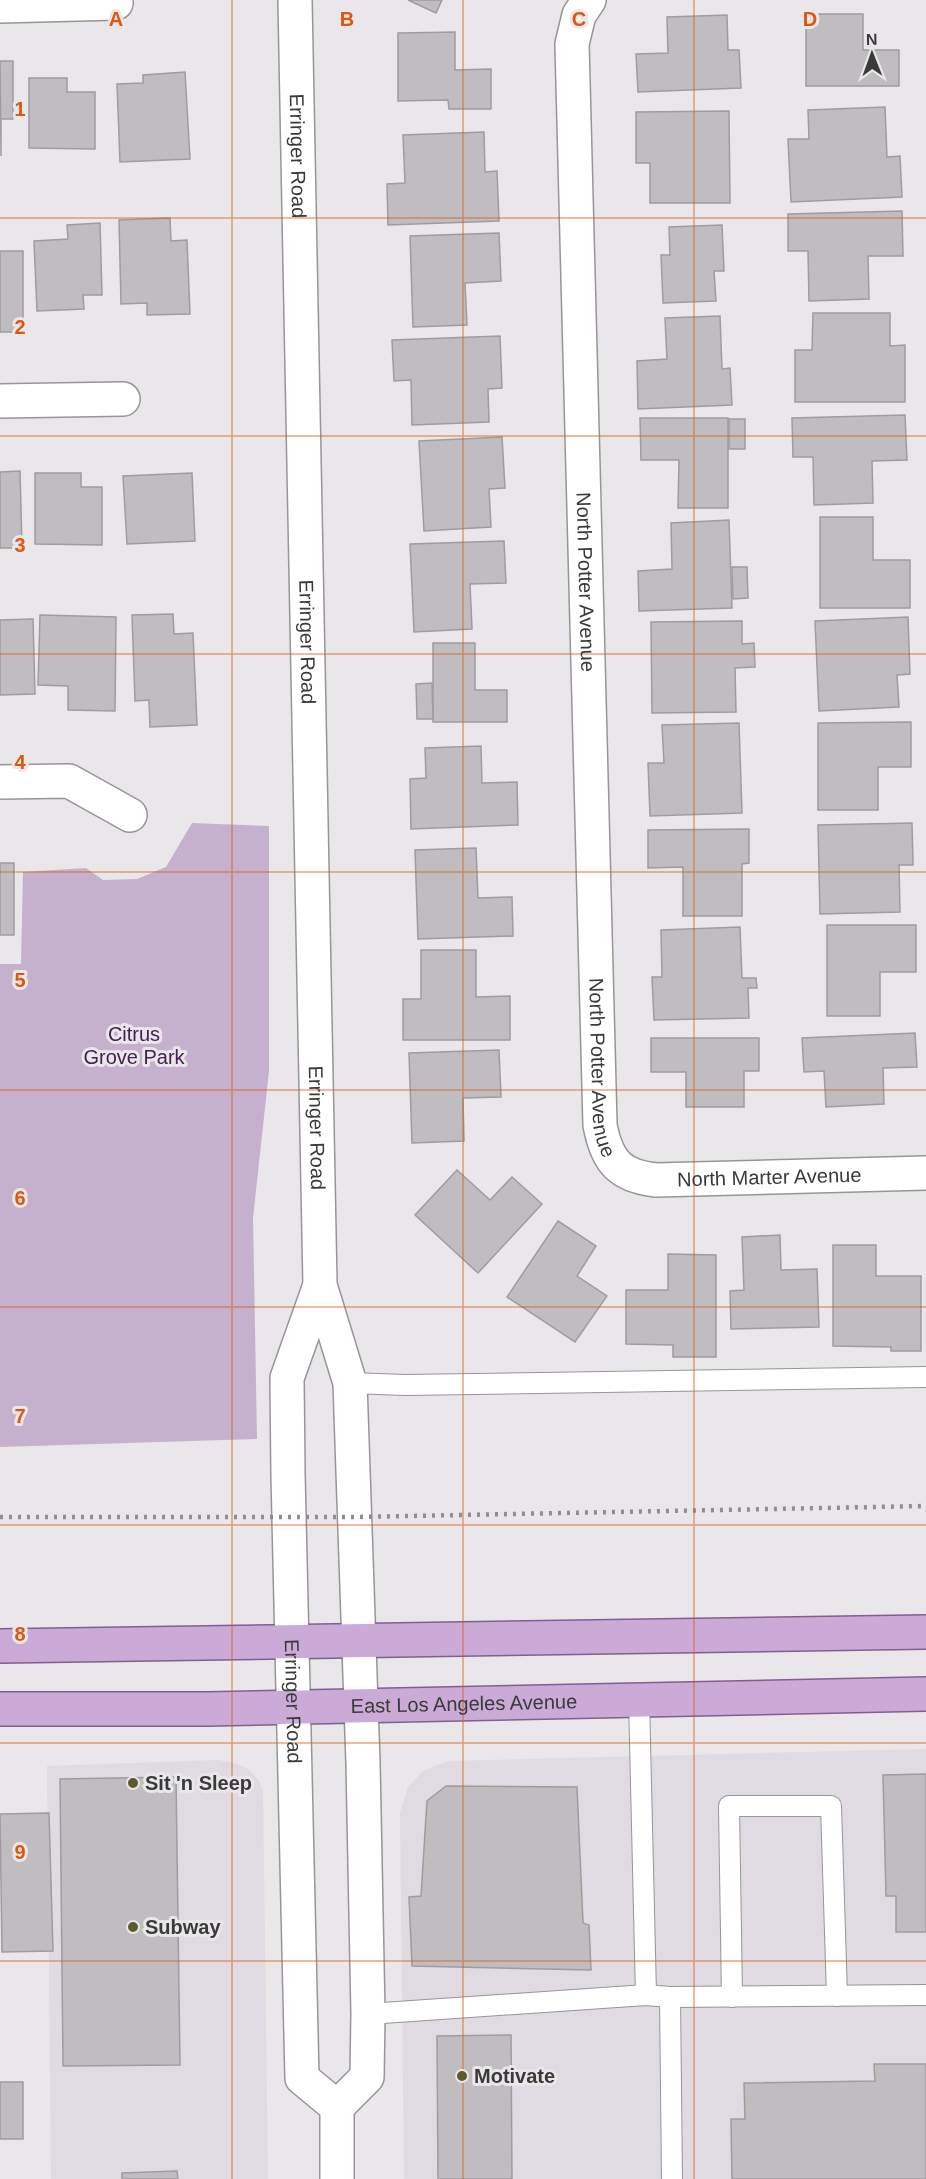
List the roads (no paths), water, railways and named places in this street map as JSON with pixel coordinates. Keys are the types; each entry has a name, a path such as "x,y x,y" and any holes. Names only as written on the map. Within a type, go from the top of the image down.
{"main road":[{"name":"Erringer Road","path":"296,0 320,1285 350,1383 363,1763 368,2014 367,2077 337,2107 302,2078 292,1642 287,1378 320,1285"},
{"name":"North Potter Avenue","path":"589,0 579,15 572,44 600,1125 604,1147 617,1165"},
{"path":"0,6 116,3"},
{"path":"0,401 123,399"},
{"path":"0,782 69,781 130,815"},
{"name":"North Marter Avenue","path":"617,1165 635,1177 657,1180 926,1173"},
{"path":"0,1646 926,1632"},
{"name":"East Los Angeles Avenue","path":"0,1709 208,1709 926,1694"},
{"path":"337,2107 337,2179"}],"lane":[{"path":"350,1383 405,1385 926,1377"},
{"path":"639,1700 646,1995"},
{"path":"732,1997 729,1806 831,1806 837,1996"},
{"path":"368,2014 646,1995 732,1997 926,1995"},
{"path":"670,1996 672,2179"}],"railway":[{"path":"0,1517 356,1517 926,1506"}],"place":[{"name":"Sit 'n Sleep","path":"133,1783"},
{"name":"Subway","path":"133,1927"},
{"name":"Motivate","path":"462,2076"}],"park label":[{"name":"Citrus Grove Park","path":"134,1046"}]}
